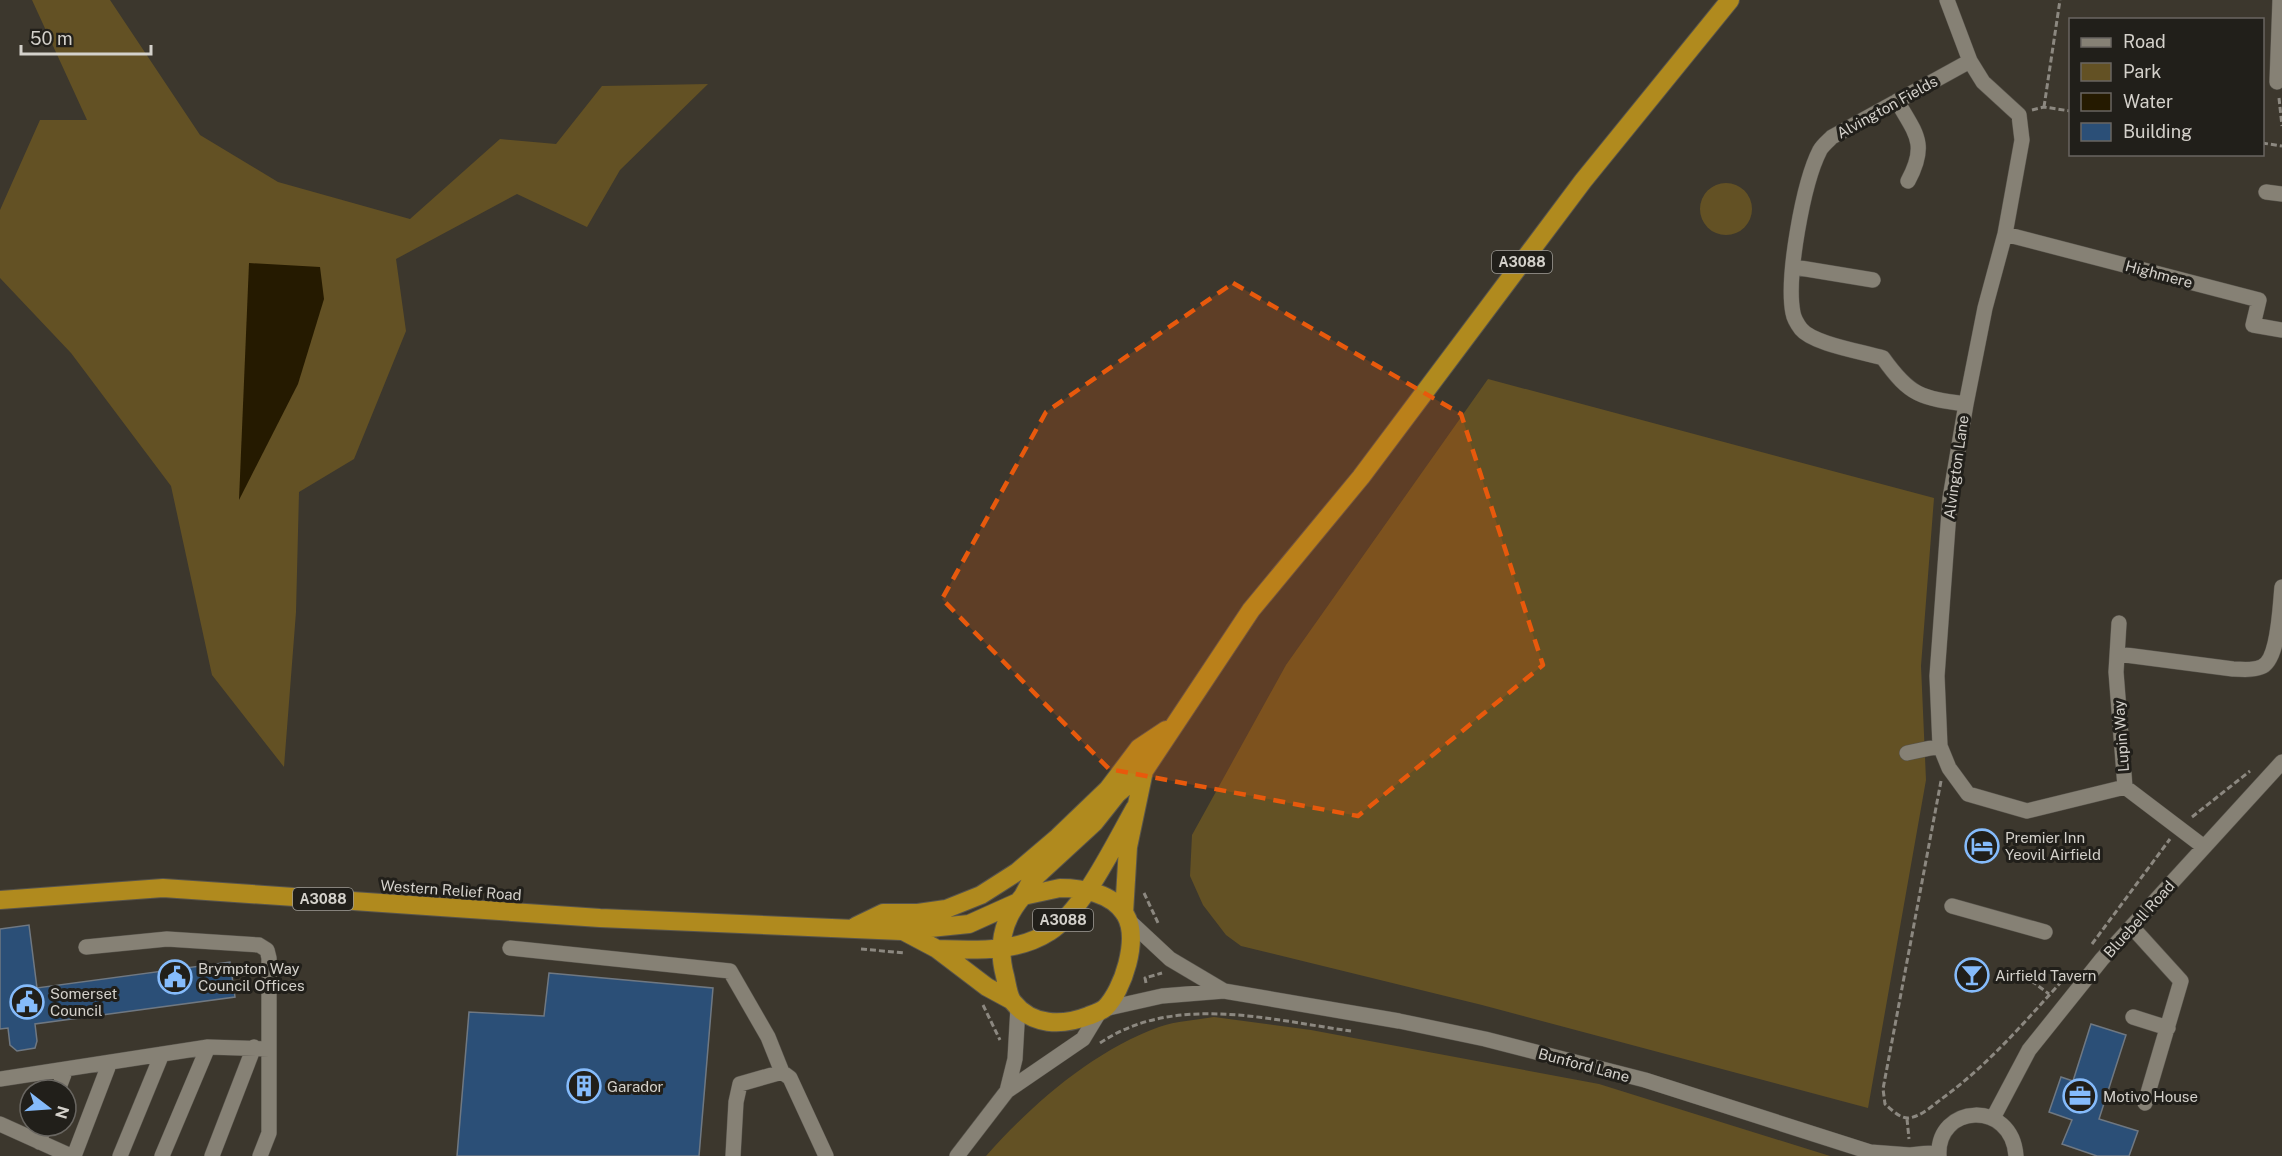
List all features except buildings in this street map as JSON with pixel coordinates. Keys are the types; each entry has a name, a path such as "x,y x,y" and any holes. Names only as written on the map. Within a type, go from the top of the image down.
{"highway":[{"name":"A3088","path":"1021,899 1031,882 1094,823 1117,794 1144,771 1251,610 1361,477 1584,181 1730,0"},
{"path":"854,927 883,913 918,913 946,909 981,895 1059,837 1108,789 1139,748 1173,725"},
{"name":"A3088","path":"1125,916 1125,877 1135,808 1144,771"},
{"name":"A3088","path":"937,949 1000,948 1023,944 1049,932 1066,918 1086,890 1135,808"},
{"name":"Western Relief Road","path":"0,900 163,888 589,917 854,927 901,931 969,924 1021,899 1060,888 1086,890"},
{"path":"1086,890 1100,894 1125,916 1128,964 1119,987 1102,1010"},
{"path":"1015,1004 1000,948 1005,926 1021,899"},
{"name":"Western Relief Road","path":"901,931 937,949 987,987 1039,1021 1062,1023 1102,1010"}],"street":[{"path":"1947,0 1970,61 1983,82 2019,115"},
{"path":"2277,82 2280,0"},
{"name":"Alvington Fields","path":"1966,404 1912,393 1883,358 1821,341 1803,332 1793,316 1791,293 1810,174 1821,148 1832,137 1970,61"},
{"path":"1897,101 1919,139 1921,148 1908,181"},
{"name":"Alvington Lane","path":"2019,115 2022,140 2005,234 1985,308 1950,498 1937,676 1940,746 1949,768 1968,794 2027,811 2125,787"},
{"path":"2266,192 2282,194"},
{"name":"Highmere","path":"2005,234 2259,300 2253,325 2282,330"},
{"path":"1794,267 1873,280"},
{"path":"2118,654 2233,669 2249,670 2264,667 2272,658 2282,587"},
{"name":"Lupin Way","path":"2119,623 2118,654 2125,787 2204,847"},
{"path":"1907,753 1940,746"},
{"name":"Bluebell Road","path":"1994,1118 2029,1050 2132,927 2282,762"},
{"path":"1953,906 2045,932"},
{"name":"Bunford Lane","path":"1125,916 1170,959 1224,991"},
{"path":"2132,927 2181,981 2145,1103"},
{"path":"86,947 167,939 259,945 267,950 269,958 261,1048 269,1133 260,1156"},
{"path":"510,948 730,971 768,1037 782,1072 790,1078 826,1156"},
{"name":"Bunford Lane","path":"1102,1010 1162,996 1224,991 1399,1021 1485,1039 1645,1080 1870,1152 1910,1155 1939,1154 1947,1129 1957,1120 1981,1114 1994,1118"},
{"path":"1007,1091 1015,1059 1015,1004"},
{"path":"957,1156 1007,1091 1083,1039 1102,1010"},
{"path":"2133,1017 2168,1028"},
{"path":"0,1079 208,1047 261,1048"},
{"path":"162,1156 208,1047"},
{"path":"212,1156 261,1048"},
{"path":"120,1156 162,1054"},
{"path":"0,1124 73,1156 110,1062"},
{"path":"63,1078 66,1069"},
{"path":"733,1156 736,1102 740,1084 782,1072"},
{"path":"1994,1118 2011,1134 2016,1156"},
{"path":"39,1142 40,1138"}],"path":[{"path":"2044,107 2060,0"},
{"path":"2277,82 2282,126"},
{"path":"2019,115 2044,107 2069,111"},
{"path":"2264,143 2282,146"},
{"path":"854,948 911,955"},
{"path":"2017,969 2049,994"},
{"path":"978,999 1002,1044 1016,1045"},
{"path":"1094,1047 1109,1037 1156,1019 1211,1013 1355,1031"}],"highlighted area":[{"path":"1233,283 1461,414 1543,665 1358,816 1109,769 942,599 1046,412"}],"green space":[{"path":"32,0 110,0 200,135 278,182 410,219 500,139 556,144 602,86 708,84 620,170 587,227 517,194 396,259 406,331 354,459 299,492 296,612 284,767 212,675 171,486 71,353 0,278 0,210 40,120 87,120"},
{"path":"1721,183 1731,183 1745,190 1752,209 1745,228 1731,235 1721,235 1711,231 1704,224 1700,214 1700,204 1704,194 1711,187"},
{"path":"1488,379 1934,498 1921,666 1926,780 1868,1108 1482,1005 1241,946 1226,935 1203,905 1190,876 1192,835 1286,665"},
{"path":"1214,1017 1311,1030 1599,1084 1830,1156 986,1156 1023,1117 1065,1081 1111,1050 1159,1027"}],"water":[{"path":"249,263 320,267 324,299 298,384 239,500"}],"place":[{"name":"Premier Inn Yeovil Airfield","path":"1982,846"},
{"name":"Airfield Tavern","path":"1972,975"},
{"name":"Brympton Way Council Offices","path":"175,977"},
{"name":"Somerset Council","path":"27,1002"},
{"name":"Garador","path":"584,1086"},
{"name":"Motivo House","path":"2080,1096"}]}
